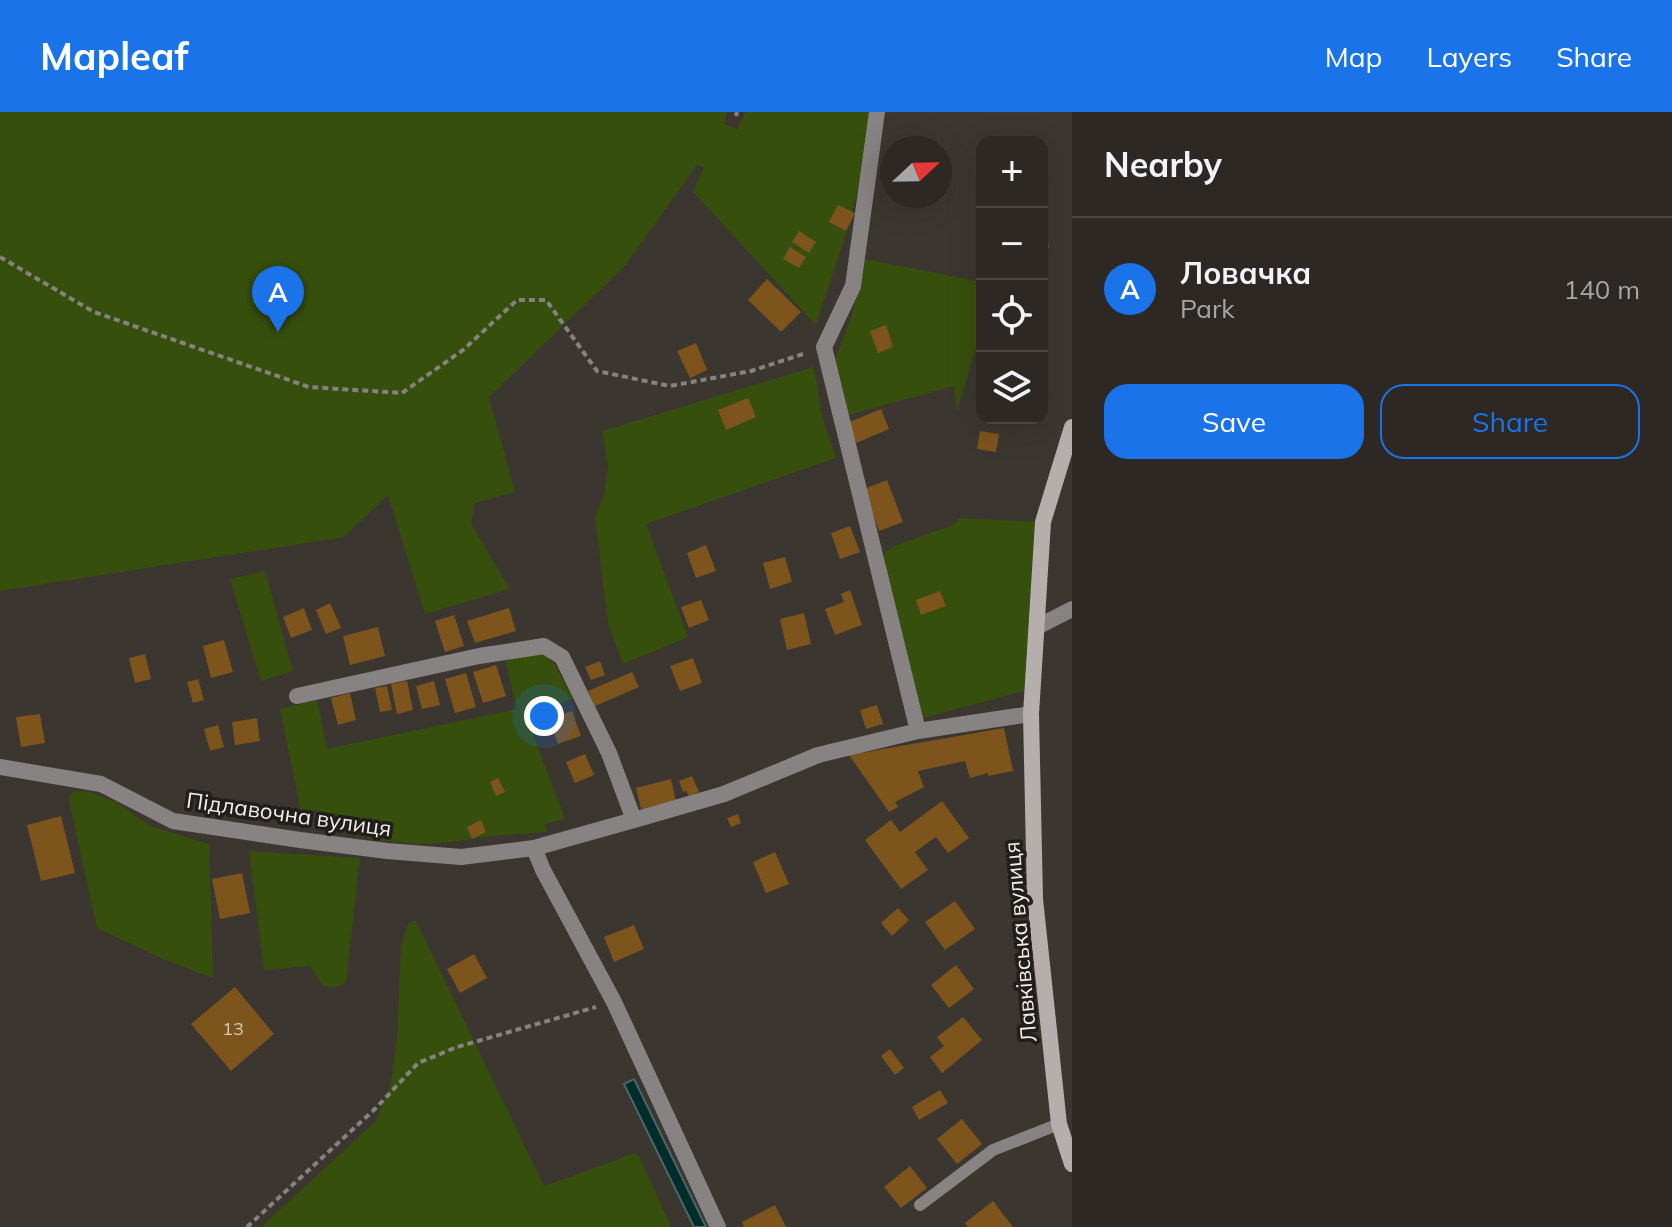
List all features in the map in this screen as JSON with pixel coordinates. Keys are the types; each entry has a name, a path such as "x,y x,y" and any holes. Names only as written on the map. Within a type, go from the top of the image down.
{"street":[{"path":"877,112 853,286 824,347 918,731"},
{"name":"Лавківська вулиця","path":"1072,427 1043,522 1031,714 1035,899 1059,1124 1072,1164"},
{"path":"1037,627 1072,609"},
{"path":"297,696 479,656 544,646 562,657 609,753 634,820"},
{"name":"Підлавочна вулиця","path":"0,767 101,784 173,821 387,851 461,857 534,848 634,820 724,794 818,755 918,731 1031,714"},
{"path":"534,848 614,1002 718,1227"}],"lane":[{"path":"920,1205 993,1150 1059,1124"}],"path":[{"path":"0,257 94,312 309,387 402,393 463,350 517,300 546,300 597,371 670,386 751,371 824,347"},
{"path":"247,1227 376,1108 418,1063 457,1047 614,1002"}],"green space":[{"path":"0,112 727,112 724,124 737,129 745,112 870,112 861,179 816,325 693,192 704,167 697,165 624,267 489,397 515,492 475,503 471,524 510,589 425,614 388,495 344,537 0,591"},
{"path":"865,259 976,281 976,348 957,412 954,386 848,415 835,360 851,318"},
{"path":"814,367 822,416 836,458 646,524 688,637 623,664 608,624 595,518 604,494 608,465 602,431"},
{"path":"959,518 1036,522 1024,691 923,718 881,559 891,547 953,525"},
{"path":"265,571 293,671 261,681 230,579"},
{"path":"544,653 555,665 573,698 527,718 565,819 545,824 547,832 415,844 326,829 320,823 316,809 301,812 280,709 317,700 327,749 517,709 505,659"},
{"path":"74,791 90,792 116,802 150,826 209,844 213,978 97,928 69,801"},
{"path":"249,851 360,858 346,984 331,988 322,985 310,966 264,970"},
{"path":"416,921 544,1186 635,1153 671,1227 261,1227 376,1121 391,1082 397,1040 401,945 409,922"}],"water":[{"path":"634,1079 706,1227 694,1227 624,1084"}],"building":[{"path":"838,205 855,213 846,231 829,222"},
{"path":"799,231 816,242 809,253 792,242"},
{"path":"790,247 806,257 799,268 783,259"},
{"path":"767,279 801,312 781,332 748,300"},
{"path":"886,325 893,347 878,353 870,331"},
{"path":"696,343 707,370 690,378 677,351"},
{"path":"748,398 756,417 726,430 718,410"},
{"path":"881,409 889,429 856,443 847,423"},
{"path":"980,431 999,434 996,452 977,449"},
{"path":"887,480 903,522 879,531 864,489"},
{"path":"850,526 860,552 840,559 831,533"},
{"path":"706,545 716,571 696,578 687,553"},
{"path":"785,557 792,582 770,589 763,563"},
{"path":"850,590 862,625 835,635 825,609 844,602 841,594"},
{"path":"940,591 946,606 921,615 916,600"},
{"path":"701,600 709,620 689,628 681,607"},
{"path":"330,603 341,628 326,634 316,610"},
{"path":"304,608 312,630 291,638 283,617"},
{"path":"509,608 516,631 475,643 467,621"},
{"path":"804,613 811,644 787,650 780,619"},
{"path":"454,615 464,646 445,652 435,621"},
{"path":"378,627 385,656 350,665 343,636"},
{"path":"224,640 233,672 211,678 203,646"},
{"path":"145,654 151,679 135,683 129,658"},
{"path":"693,658 702,683 680,691 670,666"},
{"path":"600,661 605,675 591,680 585,667"},
{"path":"496,665 506,696 483,703 473,672"},
{"path":"632,672 639,687 595,706 588,691"},
{"path":"466,673 476,707 455,713 445,679"},
{"path":"198,679 204,700 193,703 187,682"},
{"path":"407,681 413,710 397,714 391,684"},
{"path":"434,681 440,705 422,709 416,686"},
{"path":"387,686 392,710 380,712 375,688"},
{"path":"350,693 356,720 338,725 331,698"},
{"path":"877,705 883,724 866,729 860,710"},
{"path":"572,711 581,736 558,744 549,719"},
{"path":"40,714 45,743 21,747 16,717"},
{"path":"257,718 260,741 235,745 232,722"},
{"path":"218,725 224,747 210,751 204,729"},
{"path":"1004,728 1013,771 970,778 965,761 918,771 924,787 895,802 898,807 889,812 849,755"},
{"path":"585,754 594,775 575,783 566,762"},
{"path":"692,776 699,792 689,796 686,791 683,792 679,781"},
{"path":"498,778 505,792 496,796 490,782"},
{"path":"671,779 676,801 641,809 636,788"},
{"path":"942,801 969,838 948,853 936,837 915,852 928,870 901,889 865,840 891,820 900,832"},
{"path":"738,814 741,823 731,827 727,818"},
{"path":"61,816 75,873 41,881 27,825"},
{"path":"481,820 486,832 472,839 467,827"},
{"path":"775,852 789,884 766,893 753,862"},
{"path":"242,873 250,913 220,919 212,879"},
{"path":"955,901 975,929 945,950 925,922"},
{"path":"898,908 909,920 892,936 881,923"},
{"path":"634,925 644,949 614,962 604,937"},
{"path":"474,954 487,978 460,993 447,969"},
{"path":"956,965 974,989 949,1008 931,985"},
{"path":"235,987 274,1034 231,1071 191,1024"},
{"path":"963,1017 982,1040 942,1073 930,1057 944,1046 937,1037"},
{"path":"890,1049 904,1068 895,1075 881,1056"},
{"path":"940,1090 948,1103 919,1120 912,1107"},
{"path":"962,1119 982,1144 957,1164 937,1139"},
{"path":"910,1166 927,1188 901,1208 884,1187"},
{"path":"993,1201 1013,1227 968,1227 965,1223"},
{"path":"775,1205 786,1227 744,1227 742,1222"}],"place":[{"name":"Ловачка","path":"278,332"}]}
